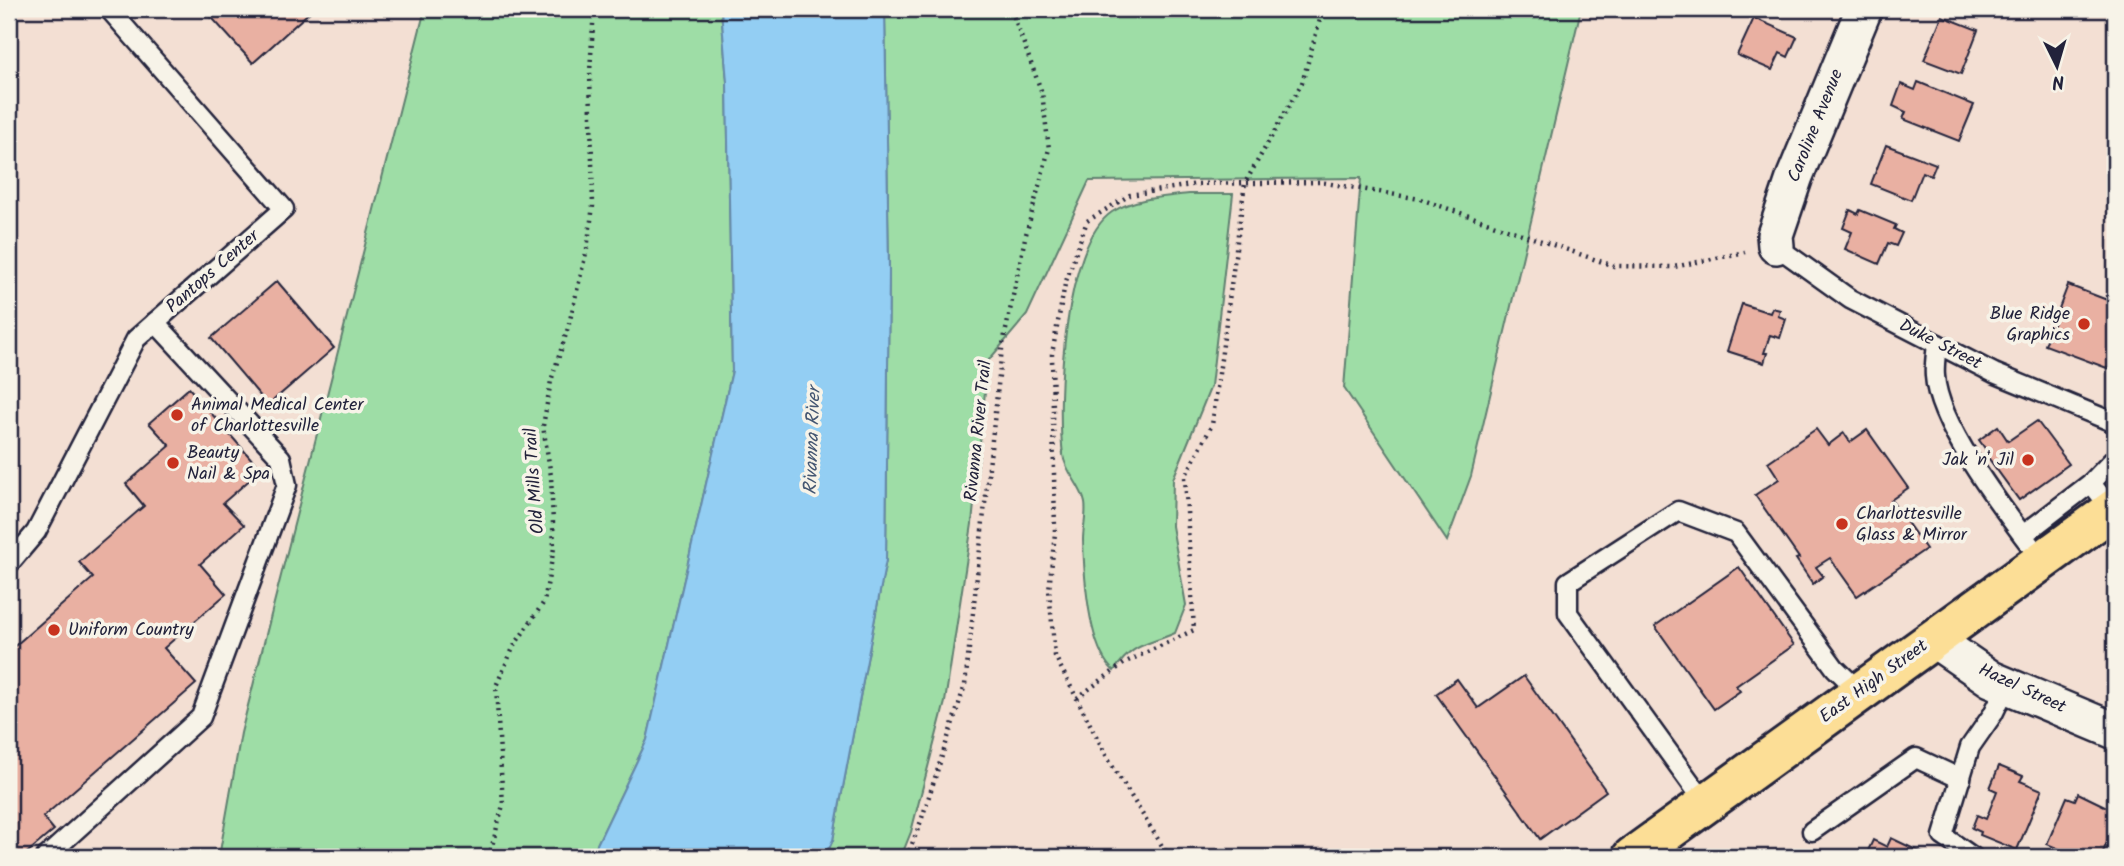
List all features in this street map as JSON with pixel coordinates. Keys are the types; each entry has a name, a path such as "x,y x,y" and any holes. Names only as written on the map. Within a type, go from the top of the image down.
{"main road":[{"name":"East High Street","path":"1632,857 1933,639 2032,548 2106,500"}],"street":[{"name":"Caroline Avenue","path":"1776,246 1775,235 1795,176 1864,9"},
{"name":"Hazel Street","path":"1933,639 1991,678 2115,731"}],"lane":[{"name":"Pantops Center","path":"9,564 36,533 136,338 284,209 109,9"},
{"name":"Duke Street","path":"1776,246 1850,299 1994,373 2115,423"},
{"path":"46,857 201,717 287,485 281,458 155,322"},
{"path":"1937,344 1935,377 1948,423 2032,548"},
{"path":"2106,500 2115,458"},
{"path":"1706,804 1568,613 1568,582 1678,511 1736,533 1835,668 1860,692"},
{"path":"1973,857 1943,836 1970,747 1993,714 2007,685"},
{"path":"1812,831 1916,758 1961,779"}],"path":[{"name":"Old Mills Trail","path":"489,857 503,804 496,686 514,646 544,602 554,548 551,476 543,425 551,380 568,328 587,248 593,206 590,71 594,9"},
{"name":"Rivanna River Trail","path":"907,857 965,685 1002,349 1025,238 1049,149 1041,93 1011,9"},
{"path":"1077,698 1126,662 1194,630 1185,477 1212,425 1245,183 1302,83 1323,9"},
{"path":"1169,857 1108,759 1055,656 1049,590 1055,533 1052,354 1065,284 1087,221 1130,195 1197,184 1320,182 1420,199 1614,266 1674,267 1776,246"}],"green space":[{"path":"425,9 721,9 727,82 732,371 647,740 591,857 219,857 241,733"},
{"path":"885,9 1581,9 1471,476 1447,541 1344,388 1361,178 1089,181 1027,315 988,361 972,524 945,702 911,832 901,857 825,857 833,840 886,560 889,271"},
{"path":"1233,194 1211,386 1173,479 1172,526 1186,605 1175,633 1134,650 1114,671 1098,646 1093,629 1083,540 1085,503 1063,455 1061,399 1067,325 1083,256 1096,229 1112,212 1121,207 1159,197"}],"water":[{"name":"Rivanna River","path":"721,9 885,9 889,271 886,560 833,840 825,857 591,857 647,740 732,371 727,82"}],"building":[{"path":"204,9 313,9 253,63"},
{"path":"1942,16 1978,30 1961,74 1924,60"},
{"path":"1754,18 1797,37 1788,57 1780,53 1772,70 1737,55"},
{"path":"1918,82 1974,105 1959,141 1903,119 1906,112 1893,106 1901,84 1915,90"},
{"path":"1886,145 1936,164 1931,176 1922,172 1911,200 1871,184"},
{"path":"1850,210 1858,214 1860,210 1896,225 1894,229 1902,233 1896,246 1888,243 1879,264 1845,249 1852,232 1843,228"},
{"path":"277,281 334,348 268,405 211,338"},
{"name":"Blue Ridge Graphics","path":"2068,285 2115,303 2115,371 2045,345"},
{"path":"1742,304 1770,313 1772,308 1780,310 1778,316 1786,319 1780,338 1770,335 1764,363 1727,351"},
{"path":"189,388 261,470 223,503 244,525 200,564 226,594 164,648 196,684 43,817 54,830 22,857 9,857 9,651 93,578 79,562 144,506 126,484 170,446 149,423"},
{"name":"Jak 'n' Jil","path":"2037,421 2069,464 2019,500 1987,456 1989,454 1979,440 1998,426 2008,441"},
{"name":"Charlottesville Glass & Mirror","path":"1816,429 1828,445 1844,433 1850,442 1867,430 1908,488 1891,500 1926,549 1857,596 1830,558 1816,567 1823,576 1813,584 1796,559 1799,558 1755,495 1779,479 1768,462"},
{"path":"1739,567 1794,645 1736,686 1740,691 1714,709 1655,626"},
{"path":"1524,676 1606,791 1540,839 1436,694 1457,679 1478,708"},
{"path":"1999,766 2023,776 2020,781 2042,790 2017,850 1980,835 1981,832 1972,828 1977,815 1986,819 1997,791 1990,788"},
{"path":"2078,793 2115,811 2115,823 2101,857 2078,857 2047,844 2067,797 2075,800"},
{"path":"1891,838 1929,856 1865,857 1873,840 1887,847"}],"place":[{"name":"Blue Ridge Graphics","path":"2084,324"},
{"name":"Animal Medical Center of Charlottesville","path":"177,415"},
{"name":"Jak 'n' Jil","path":"2028,460"},
{"name":"Beauty Nail & Spa","path":"173,463"},
{"name":"Charlottesville Glass & Mirror","path":"1842,524"},
{"name":"Uniform Country","path":"54,630"}]}
